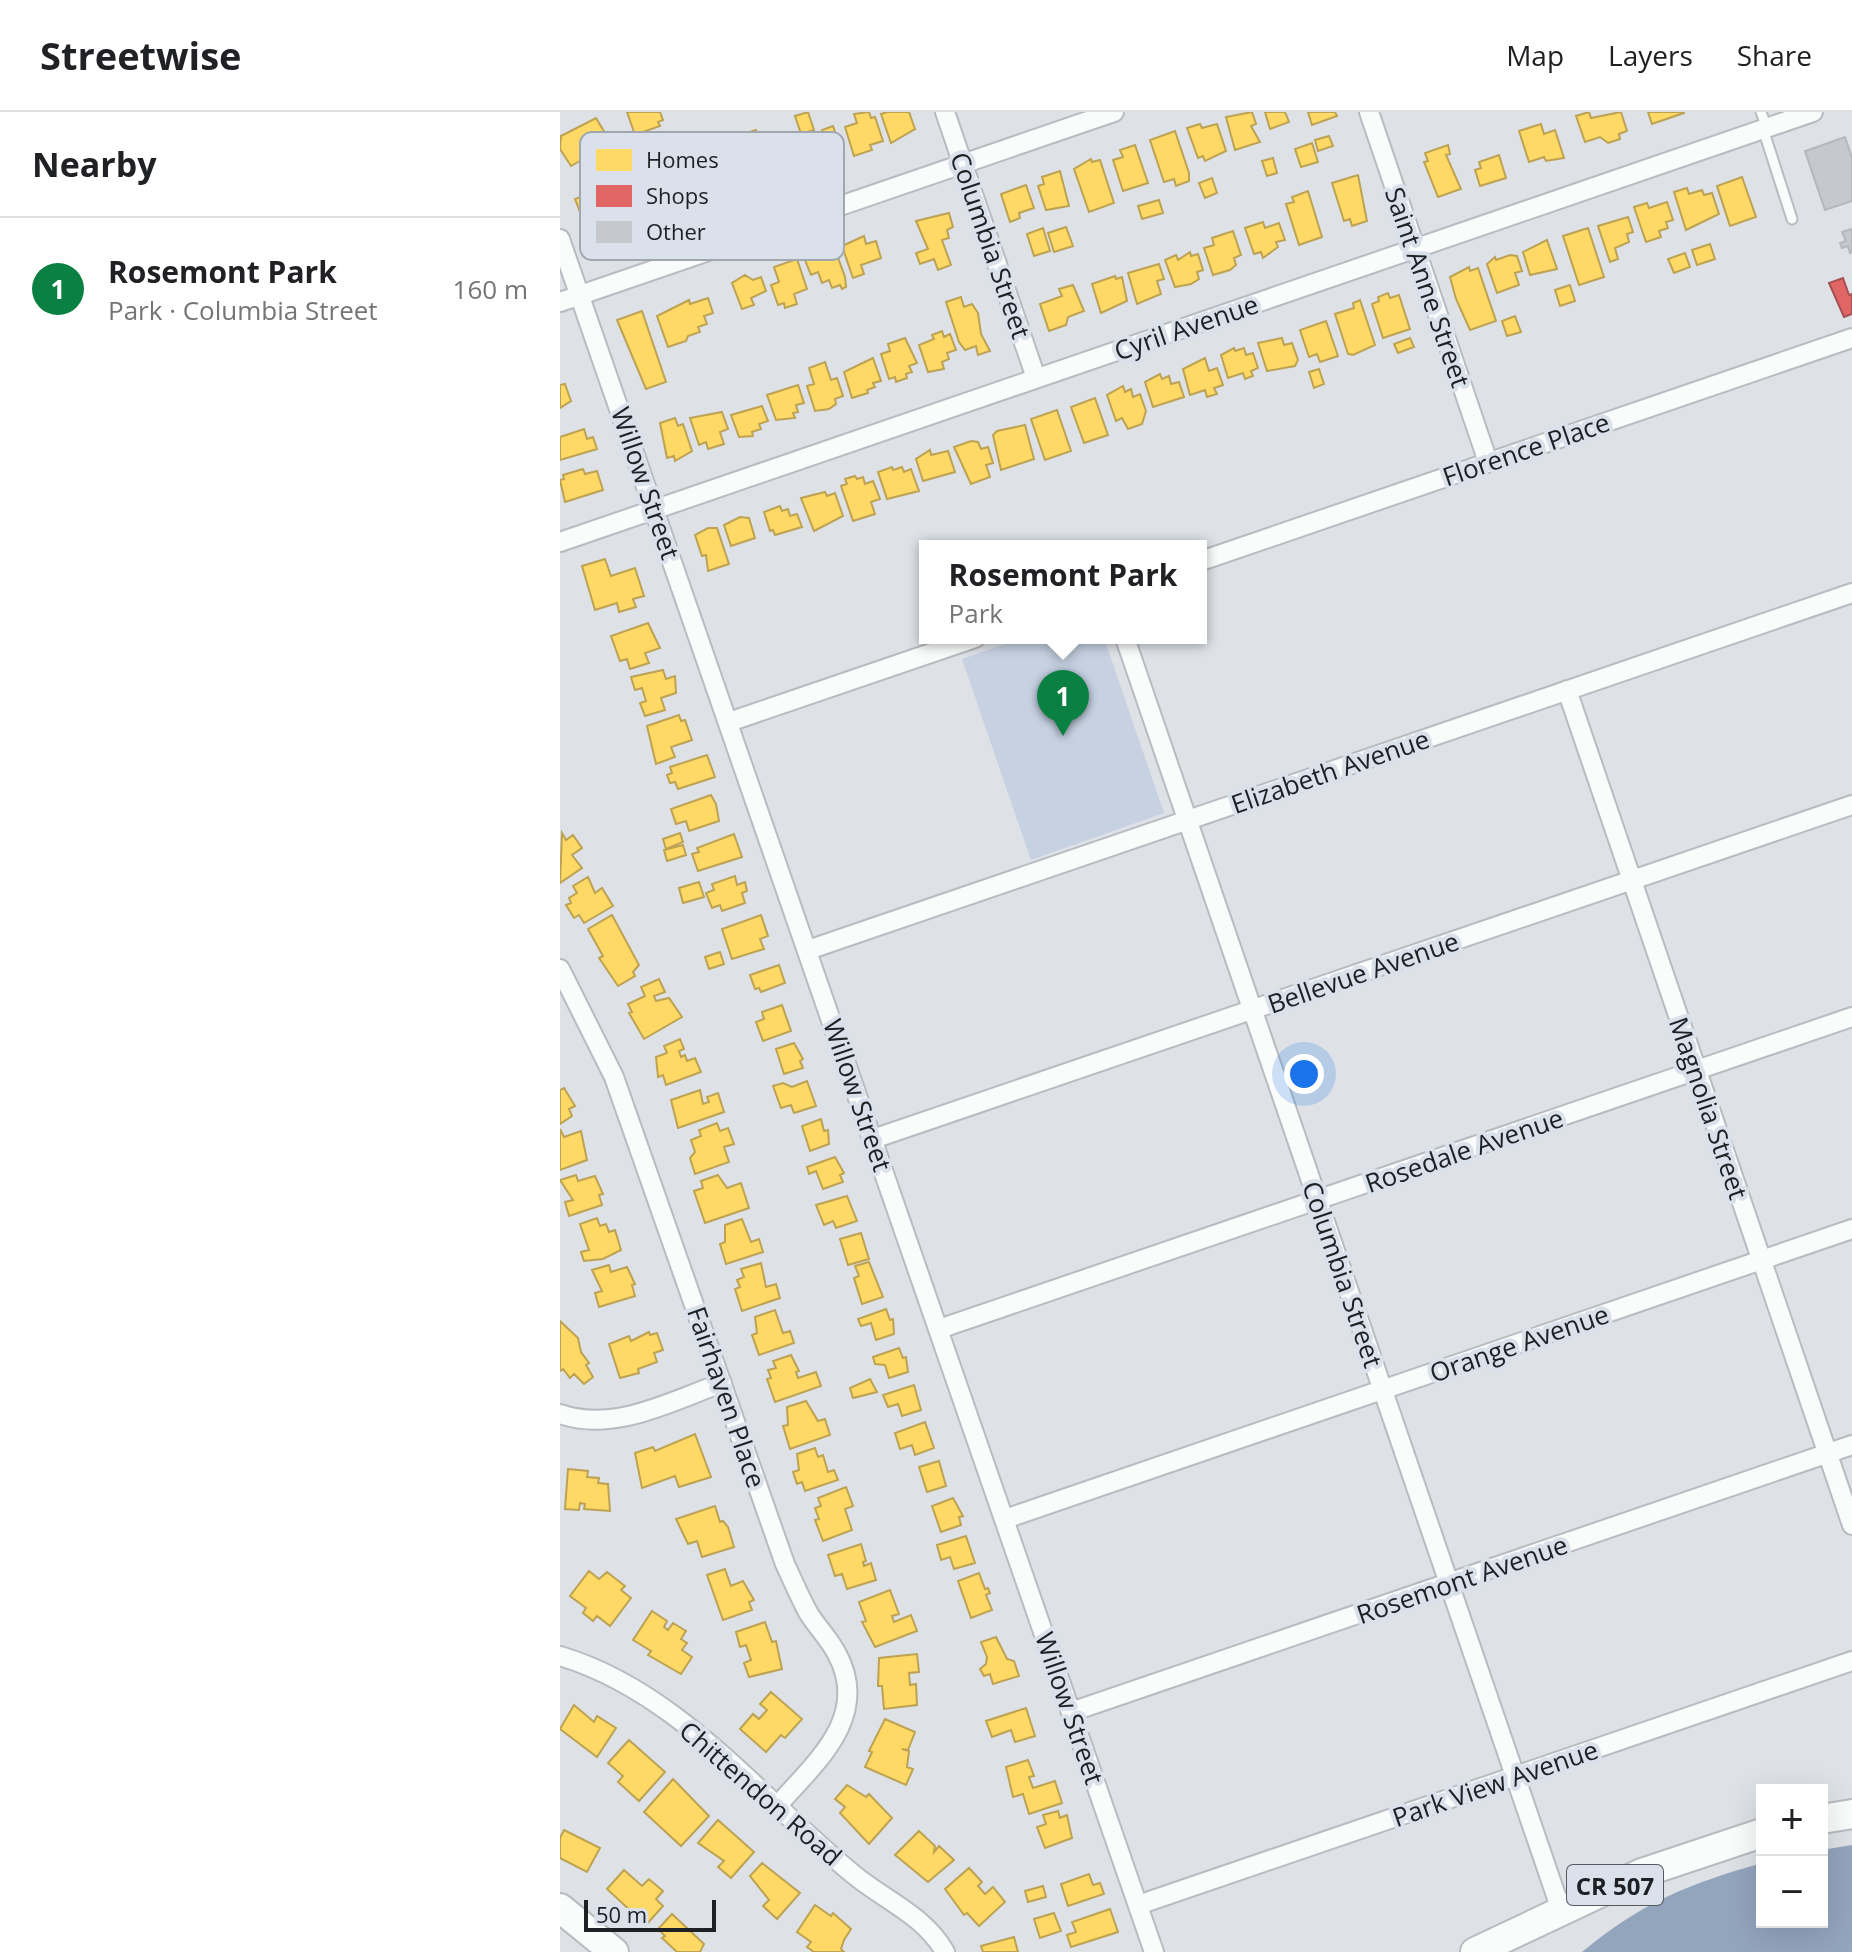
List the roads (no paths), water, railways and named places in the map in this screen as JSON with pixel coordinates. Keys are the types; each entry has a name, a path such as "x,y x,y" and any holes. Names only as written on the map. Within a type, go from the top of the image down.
{"main road":[{"path":"1828,1818 1852,1814"},
{"name":"CR 507","path":"1475,1952 1675,1860 1756,1835"},
{"path":"560,1908 614,1952"}],"street":[{"name":"Columbia Street","path":"945,112 1036,378"},
{"path":"844,205 1114,112"},
{"name":"Saint Anne Street","path":"1369,112 1488,462"},
{"name":"Cyril Avenue","path":"560,542 1415,248 1764,123 1813,112"},
{"name":"Willow Street","path":"560,239 1154,1952"},
{"path":"560,302 682,260"},
{"name":"Florence Place","path":"1207,559 1852,338"},
{"name":"Elizabeth Avenue","path":"808,950 1852,593"},
{"path":"729,722 957,644"},
{"name":"Columbia Street","path":"1127,644 1561,1910"},
{"name":"Magnolia Street","path":"1567,690 1852,1525"},
{"name":"Bellevue Avenue","path":"873,1139 1852,805"},
{"name":"Fairhaven Place","path":"560,969 614,1077 785,1564 809,1614 837,1653 846,1682 847,1713 840,1732 777,1806"},
{"name":"Rosedale Avenue","path":"939,1329 1852,1017"},
{"name":"Orange Avenue","path":"1005,1519 1852,1229"},
{"path":"560,1414 573,1419 610,1420 722,1383"},
{"name":"Rosemont Avenue","path":"1071,1712 1852,1445"},
{"name":"Chittendon Road","path":"560,1656 594,1668 646,1696 850,1872 926,1926 945,1952"},
{"name":"Park View Avenue","path":"1138,1905 1852,1661"}],"lane":[{"path":"1764,123 1792,219"}],"place":[{"name":"Rosemont Park","path":"1063,736"}]}
